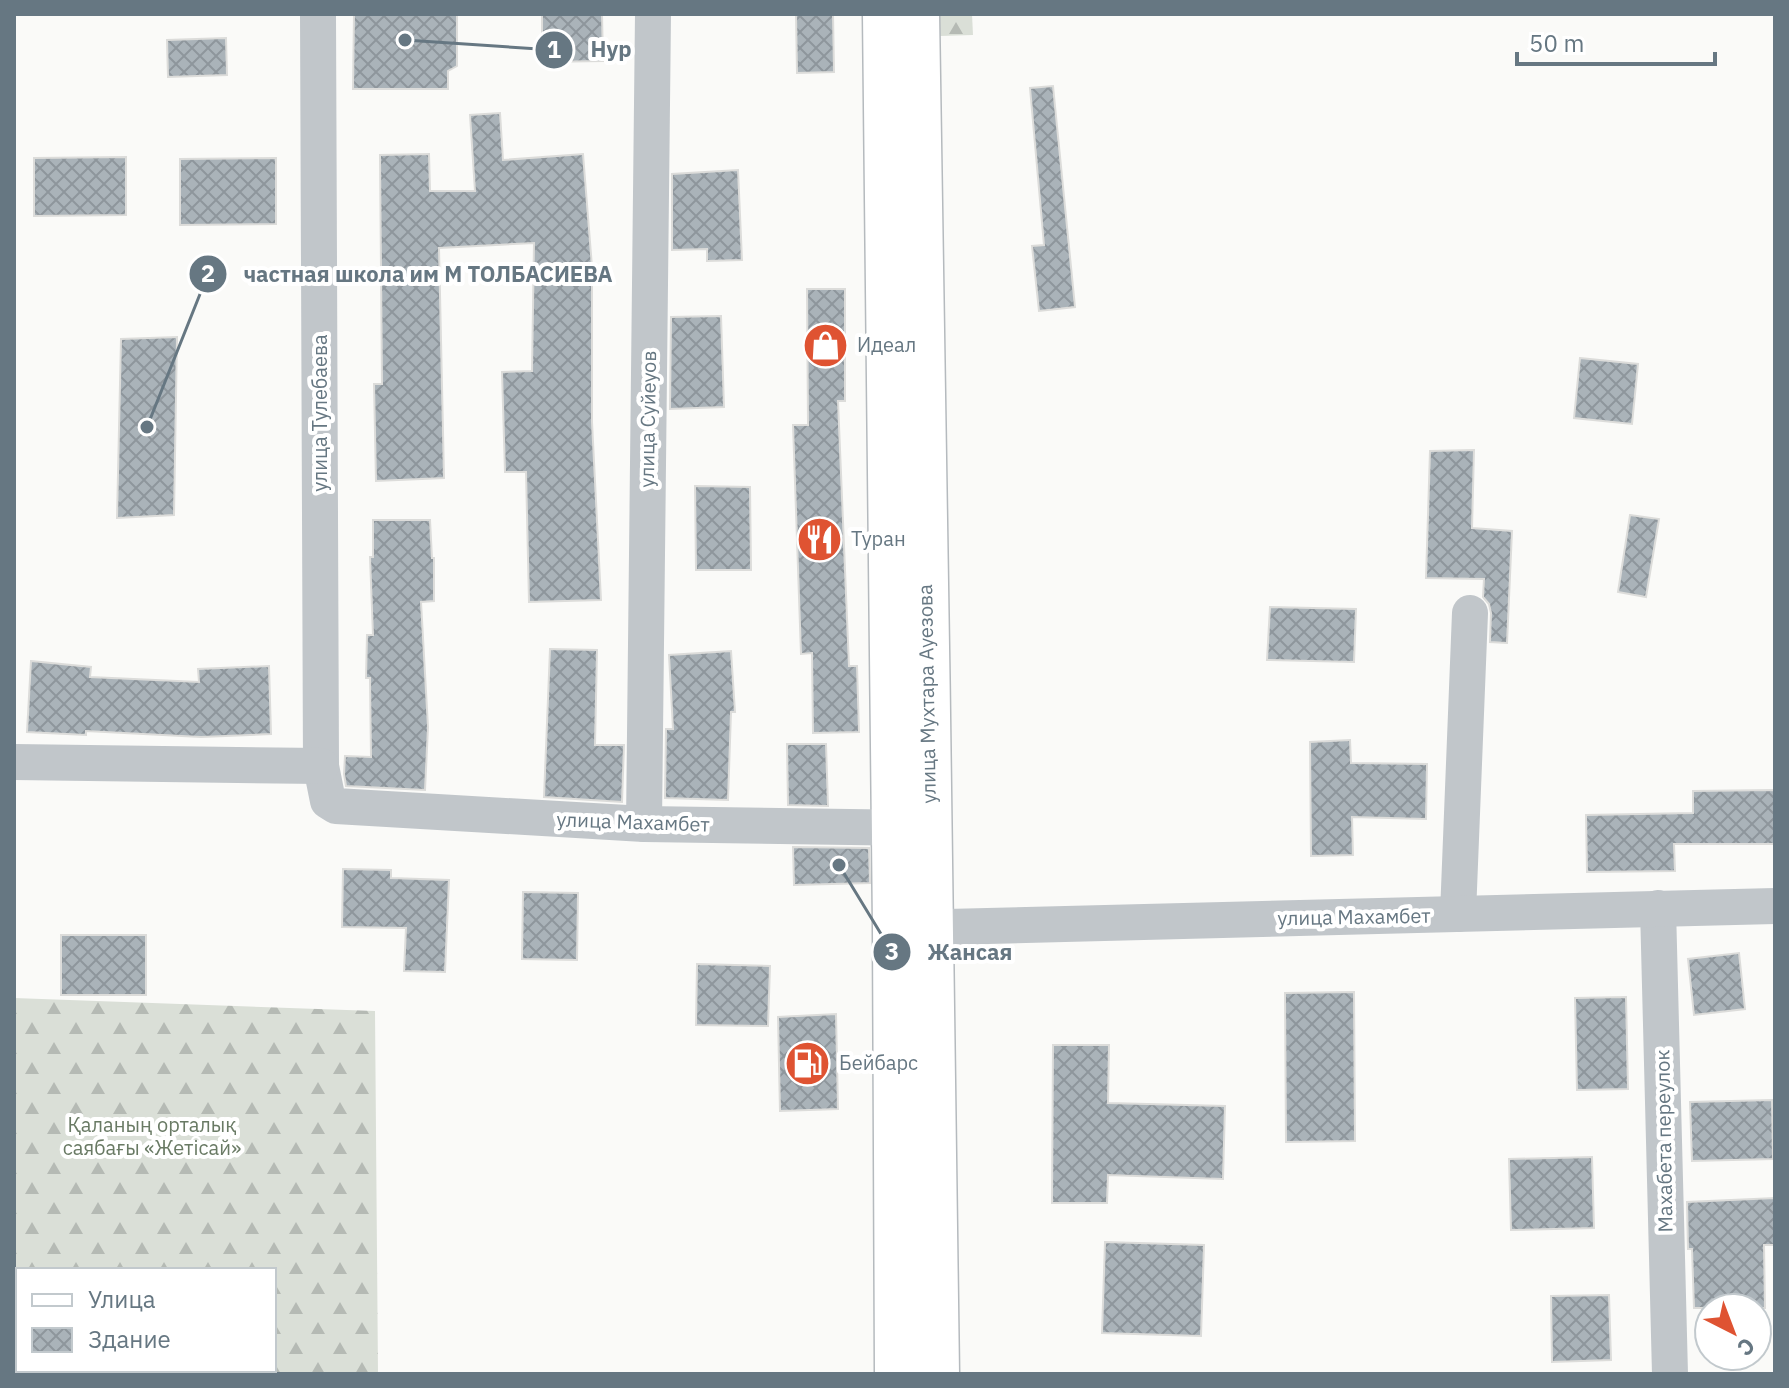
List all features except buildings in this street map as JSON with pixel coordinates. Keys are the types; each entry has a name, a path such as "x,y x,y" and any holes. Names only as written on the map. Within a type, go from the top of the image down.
{"main road":[{"name":"улица Мухтара Ауезова","path":"885,14 914,928 937,1374"},
{"name":"улица Мухтара Ауезова","path":"911,828 917,14"},
{"name":"улица Мухтара Ауезова","path":"897,1374 914,928"}],"street":[{"name":"улица Тулебаева","path":"318,14 321,766 328,801 336,806"},
{"name":"улица Суйеуов","path":"644,824 653,14"},
{"path":"1458,914 1470,613"},
{"path":"14,762 321,766"},
{"name":"улица Махамбет","path":"336,806 644,824 911,828"},
{"name":"улица Махамбет","path":"914,928 1775,906"},
{"name":"Махабета переулок","path":"1658,908 1670,1374"}],"green space":[{"path":"939,14 972,14 973,35 940,36"},
{"name":"Қаланың орталық саябағы «Жетісай»","path":"14,998 375,1011 378,1374 14,1374"}],"place":[{"name":"Нур","path":"405,40"},
{"name":"Идеал","path":"826,345"},
{"name":"частная школа им М ТОЛБАСИЕВА","path":"147,427"},
{"name":"Туран","path":"820,539"},
{"name":"Жансая","path":"839,865"},
{"name":"Бейбарс","path":"808,1063"}]}
